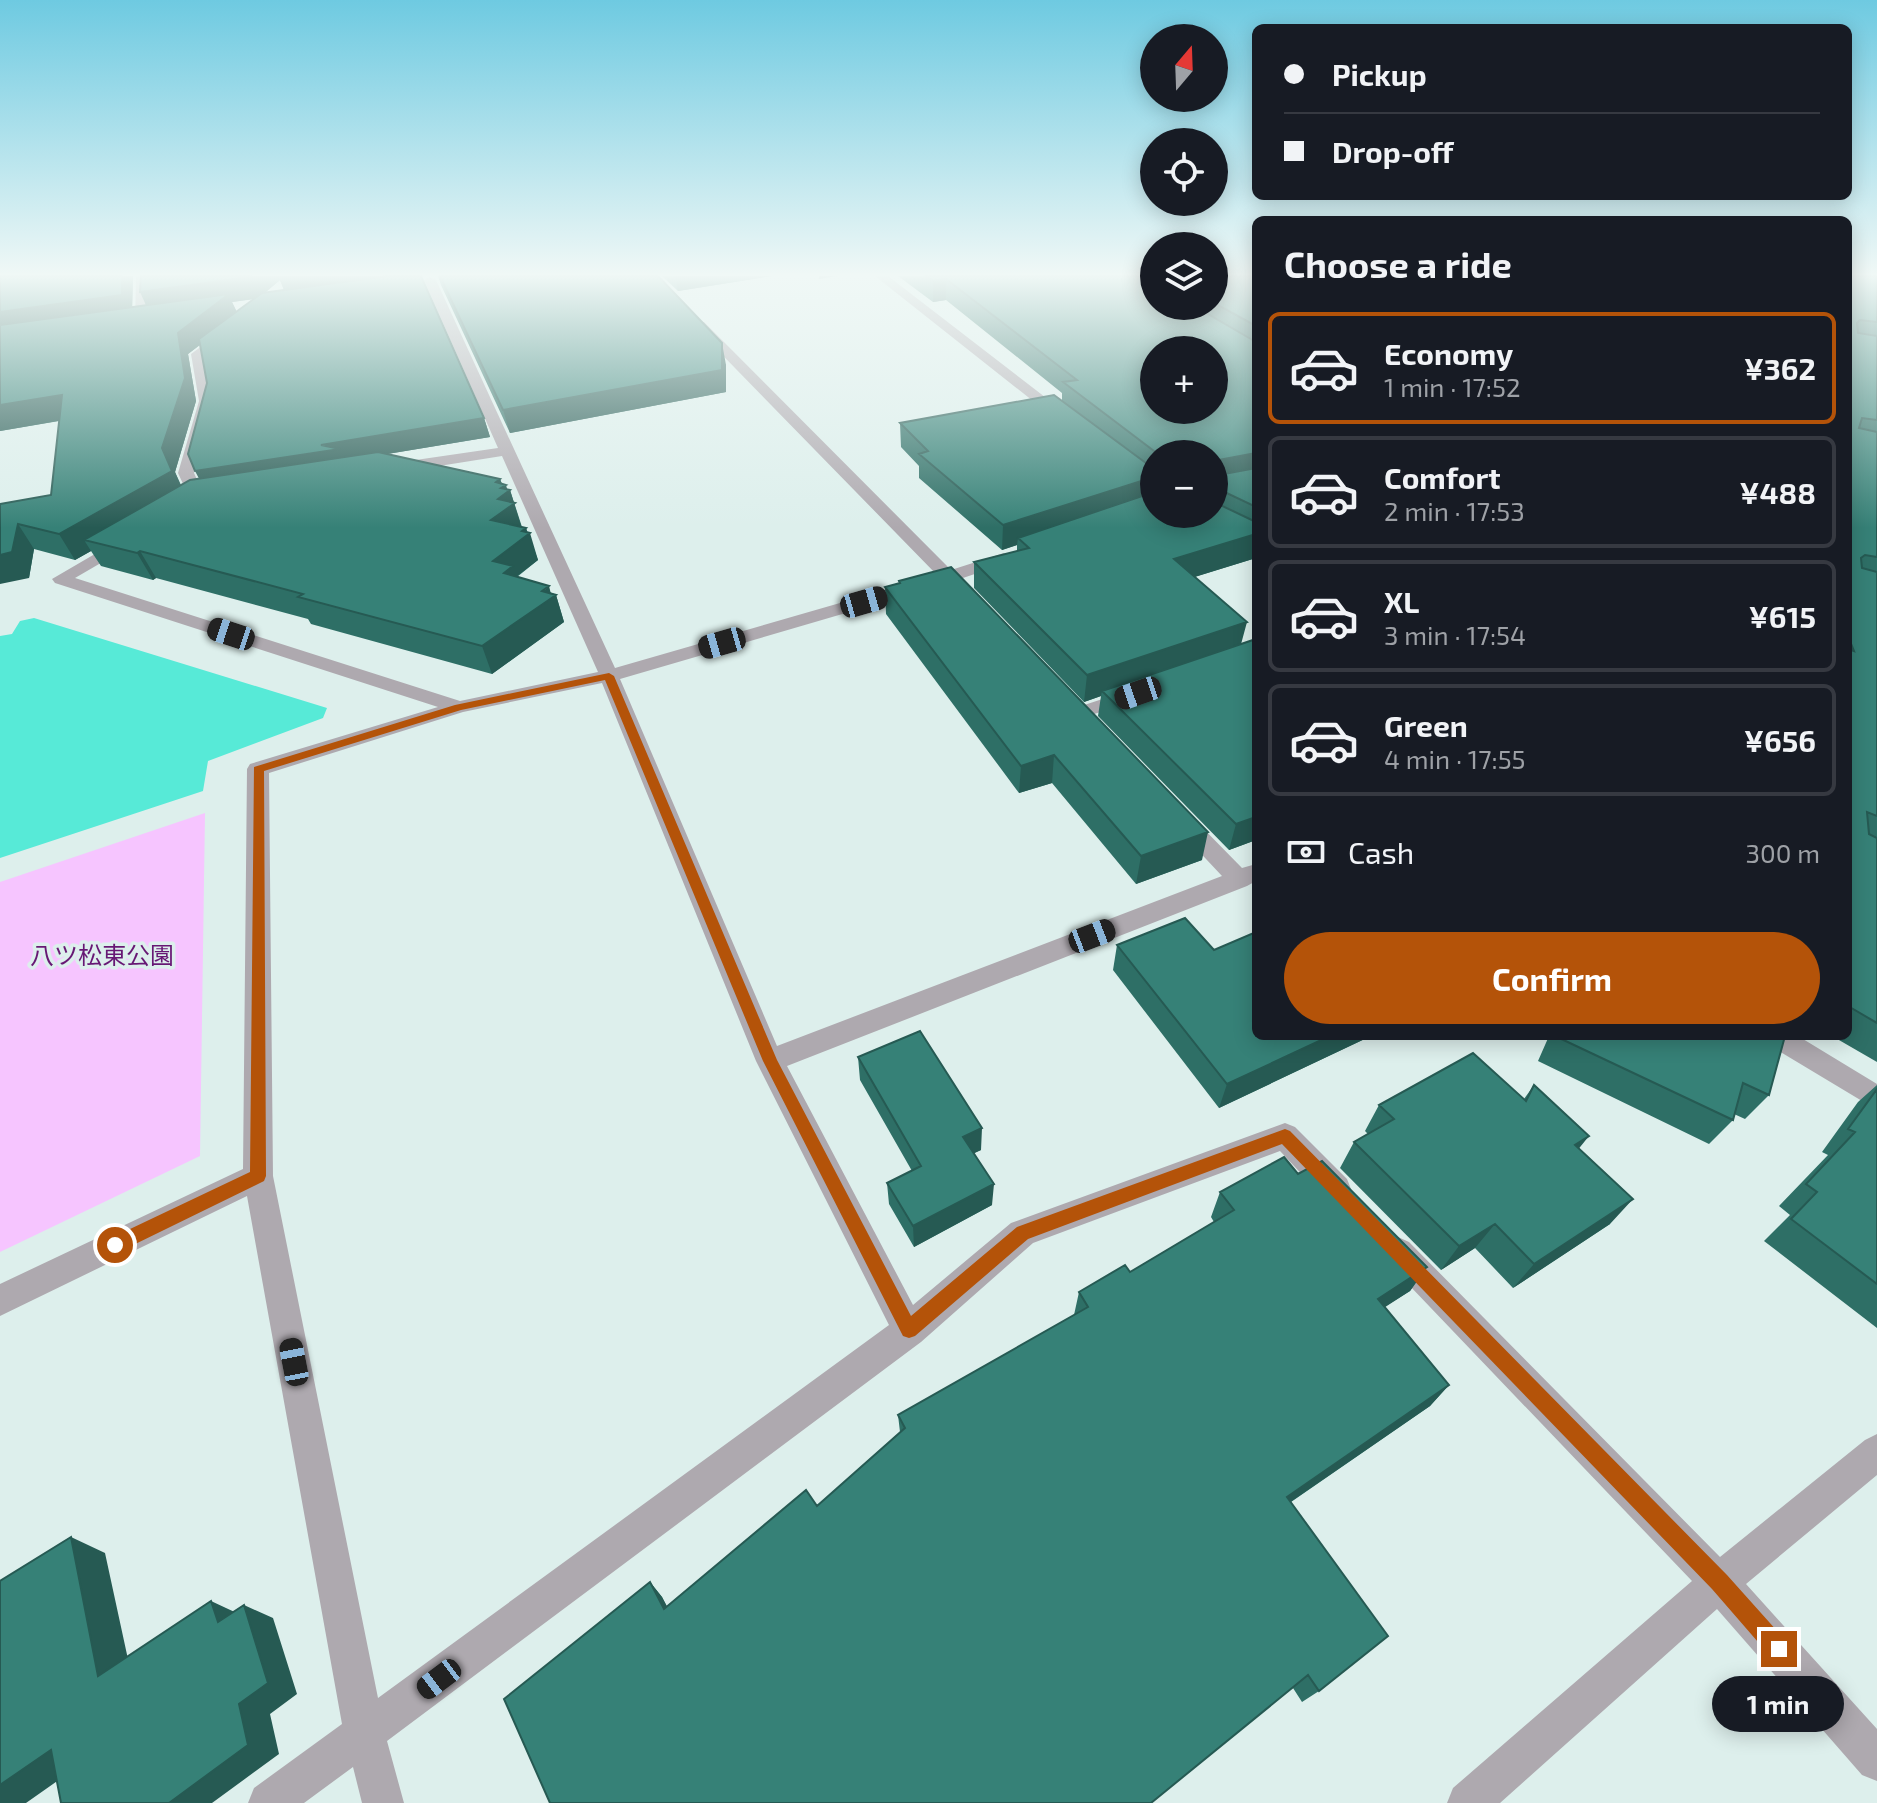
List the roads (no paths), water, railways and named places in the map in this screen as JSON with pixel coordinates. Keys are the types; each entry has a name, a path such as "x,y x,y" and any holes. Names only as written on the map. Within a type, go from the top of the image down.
{"street":[{"path":"198,360 206,401 186,473 199,500"},
{"path":"470,360 506,451 609,676 770,1061 909,1330"},
{"path":"735,360 971,600"},
{"path":"989,360 1079,430"},
{"path":"383,470 506,451"},
{"path":"143,531 61,579 459,707"},
{"path":"383,1803 365,1735 258,1176 258,769 459,707 609,676 949,577 1022,552"},
{"path":"1079,713 1153,688"},
{"path":"770,1061 1247,876 1164,802"},
{"path":"1783,1040 1877,1098"},
{"path":"269,1803 909,1330 1022,1233 1285,1136 1719,1582 1877,1760"},
{"path":"0,1300 258,1176"},
{"path":"1468,1803 1719,1582 1877,1452"}],"park label":[{"name":"八ツ松東公園","path":"102,956"}]}
